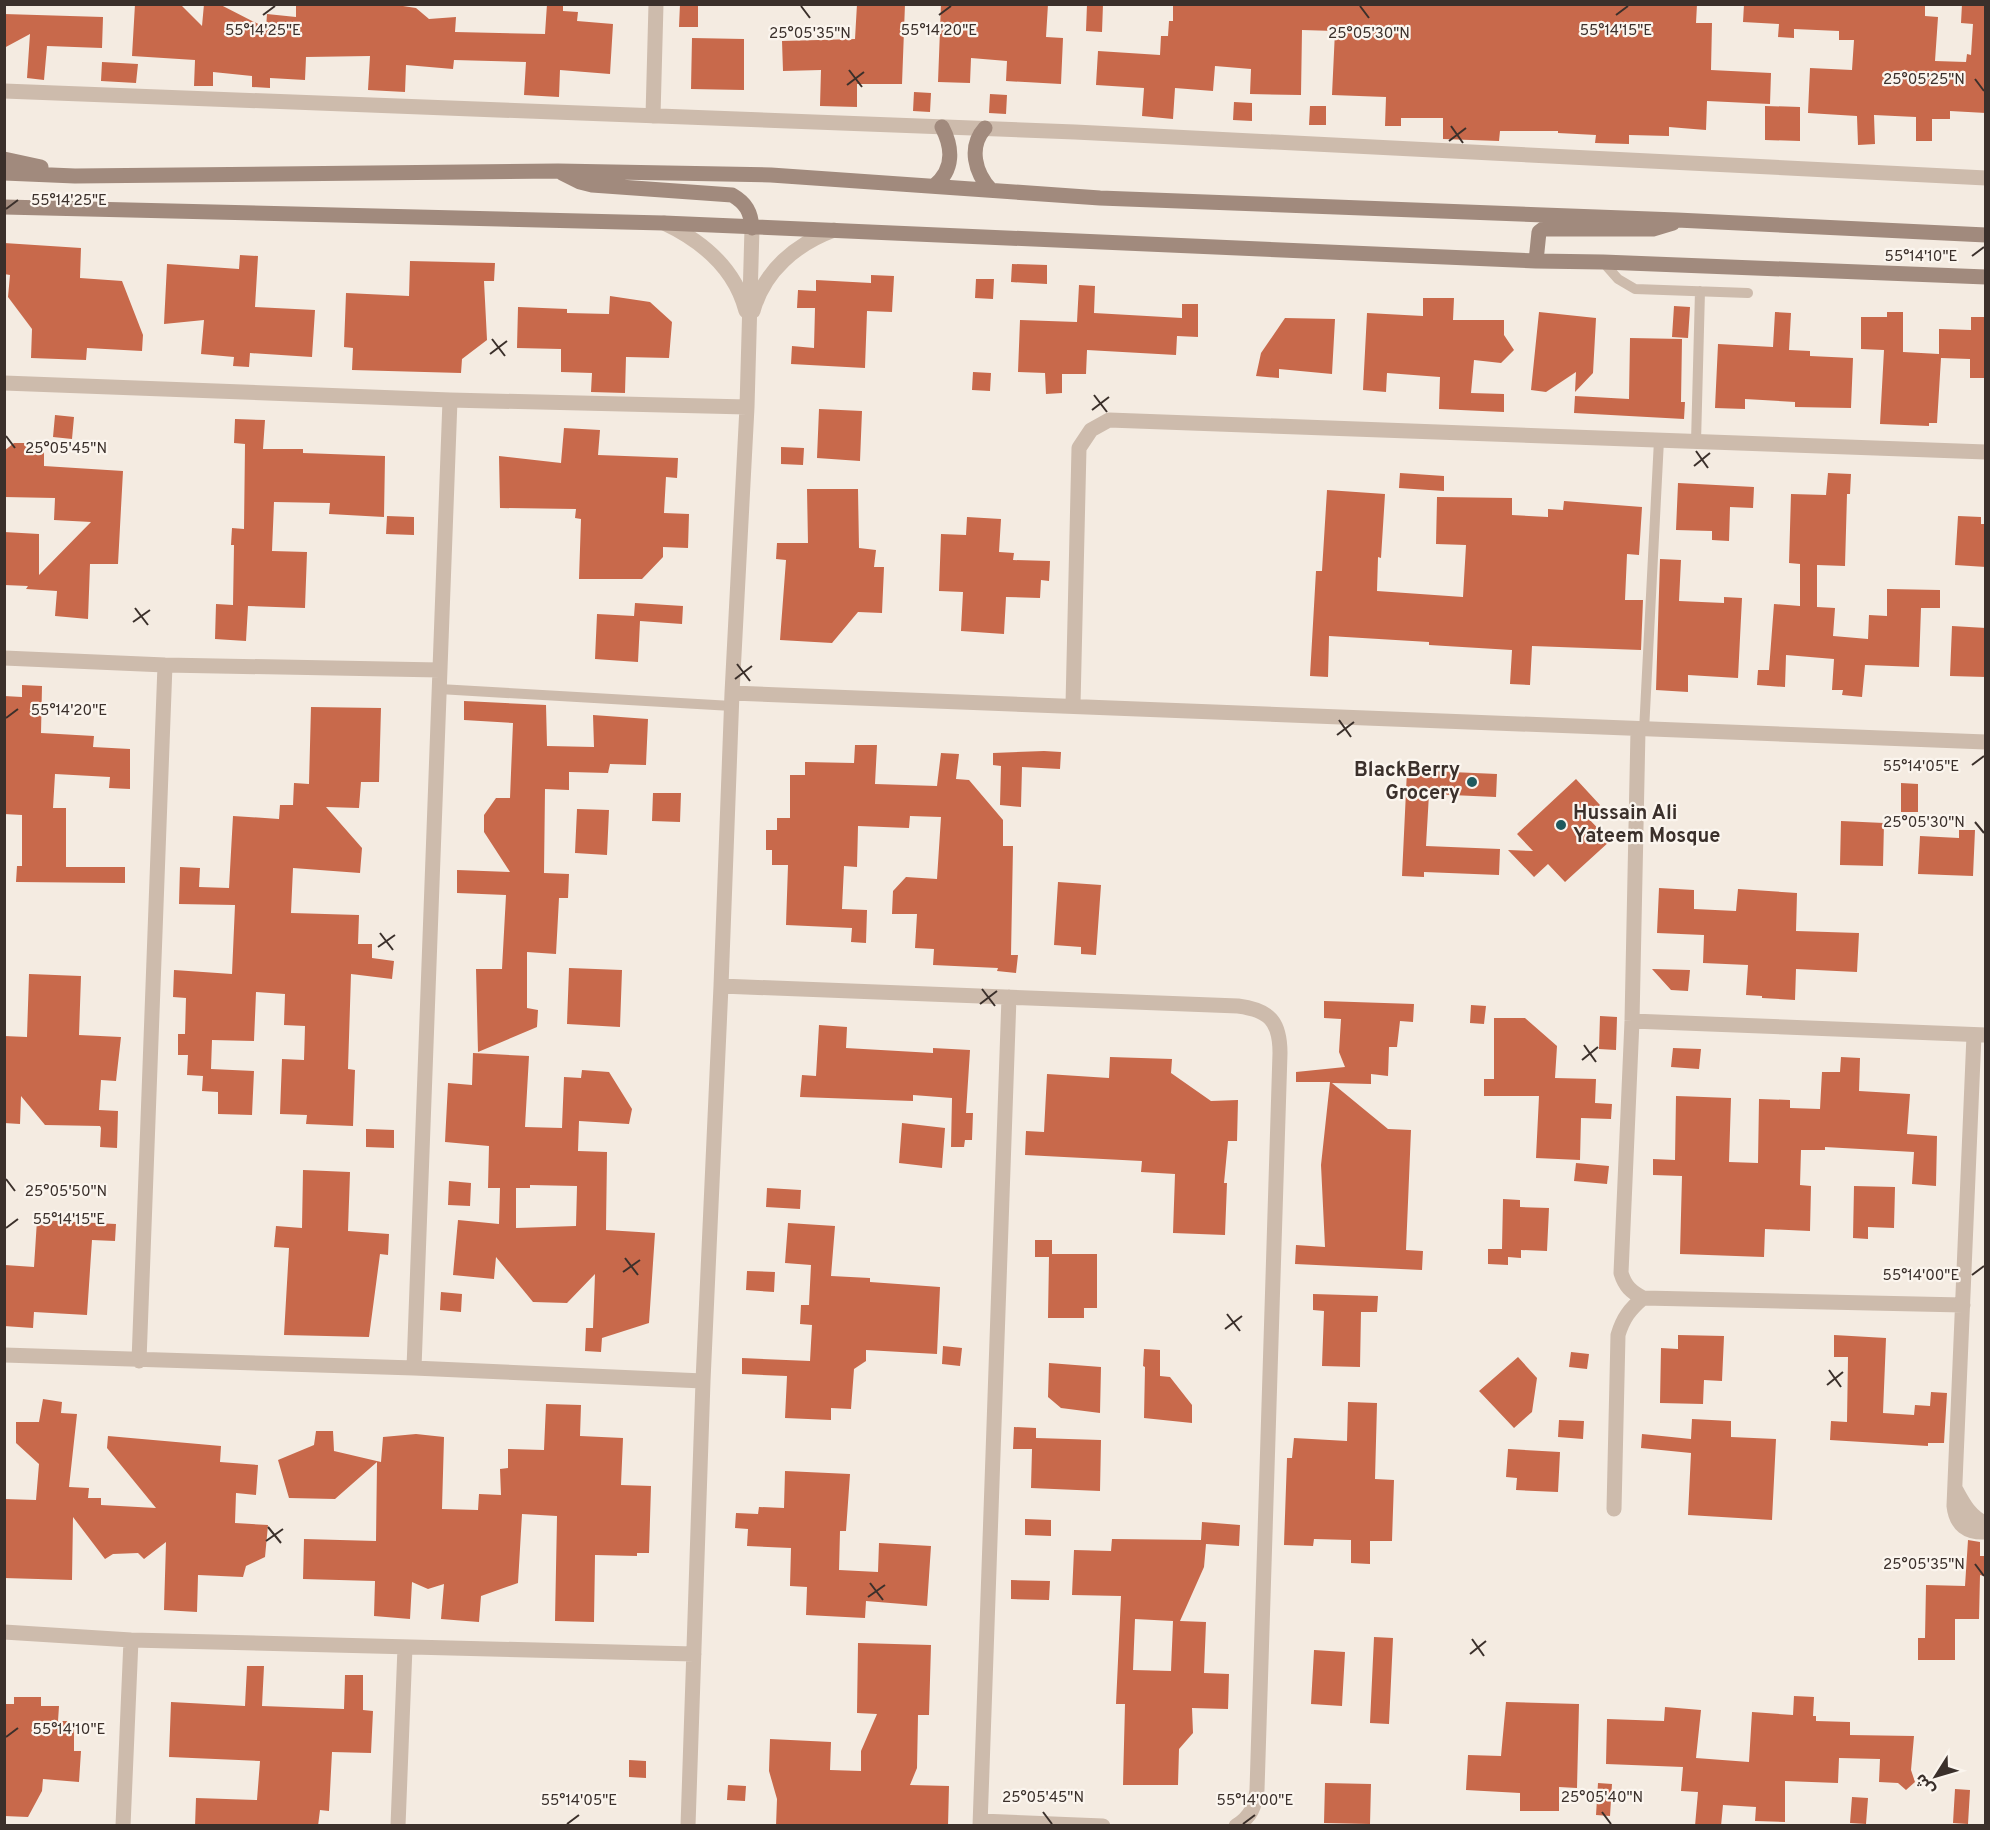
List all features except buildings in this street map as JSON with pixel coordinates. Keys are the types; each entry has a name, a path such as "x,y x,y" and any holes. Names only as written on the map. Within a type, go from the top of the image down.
{"main road":[{"path":"934,186 946,174 950,162 947,137 942,127"},
{"path":"985,128 978,136 976,161 981,180 991,190"},
{"path":"4,159 75,176"},
{"path":"558,171 592,185 732,195 741,200 747,208 752,228"},
{"path":"4,172 75,176 558,171 771,175 1100,198 1677,220 1986,235"},
{"path":"4,209 664,223 1536,261 1986,277"},
{"path":"1536,261 1539,232 1543,229 1653,230 1663,228 1677,220"}],"street":[{"path":"653,116 656,4"},
{"path":"4,91 985,128 1986,178"},
{"path":"664,223 687,234 707,249 724,267 743,299 750,326"},
{"path":"688,1826 703,1381 747,407 752,228"},
{"path":"750,326 756,301 768,279 784,259 817,236 836,229"},
{"path":"4,383 450,400 747,407"},
{"path":"414,1368 450,400"},
{"path":"1073,705 1079,448 1090,430 1108,420 1986,453"},
{"path":"4,658 165,665 440,670"},
{"path":"139,1361 165,665"},
{"path":"732,700 1073,705 1641,730 1986,742"},
{"path":"1641,730 1621,1272 1629,1288 1633,1293 1644,1298 1963,1305"},
{"path":"721,986 1256,1009 1271,1018 1280,1034 1257,1790 1256,1804 1249,1816 1236,1826"},
{"path":"1009,997 980,1823 1103,1826"},
{"path":"1632,1021 1980,1035 1963,1305 1955,1515 1959,1524 1966,1530 1975,1533 1986,1532"},
{"path":"1614,1509 1618,1335 1623,1320 1644,1298"},
{"path":"4,1355 414,1368 703,1381"},
{"path":"1956,1490 1966,1509 1986,1524"},
{"path":"4,1632 131,1640 694,1654"},
{"path":"123,1826 131,1640"},
{"path":"398,1826 405,1647"}],"lane":[{"path":"1603,262 1618,279 1635,289 1748,293"},
{"path":"1696,442 1700,291"},
{"path":"1641,730 1659,440"},
{"path":"439,689 732,700"}],"place":[{"name":"BlackBerry Grocery","path":"1472,782"},
{"name":"Hussain Ali Yateem Mosque","path":"1561,825"}]}
